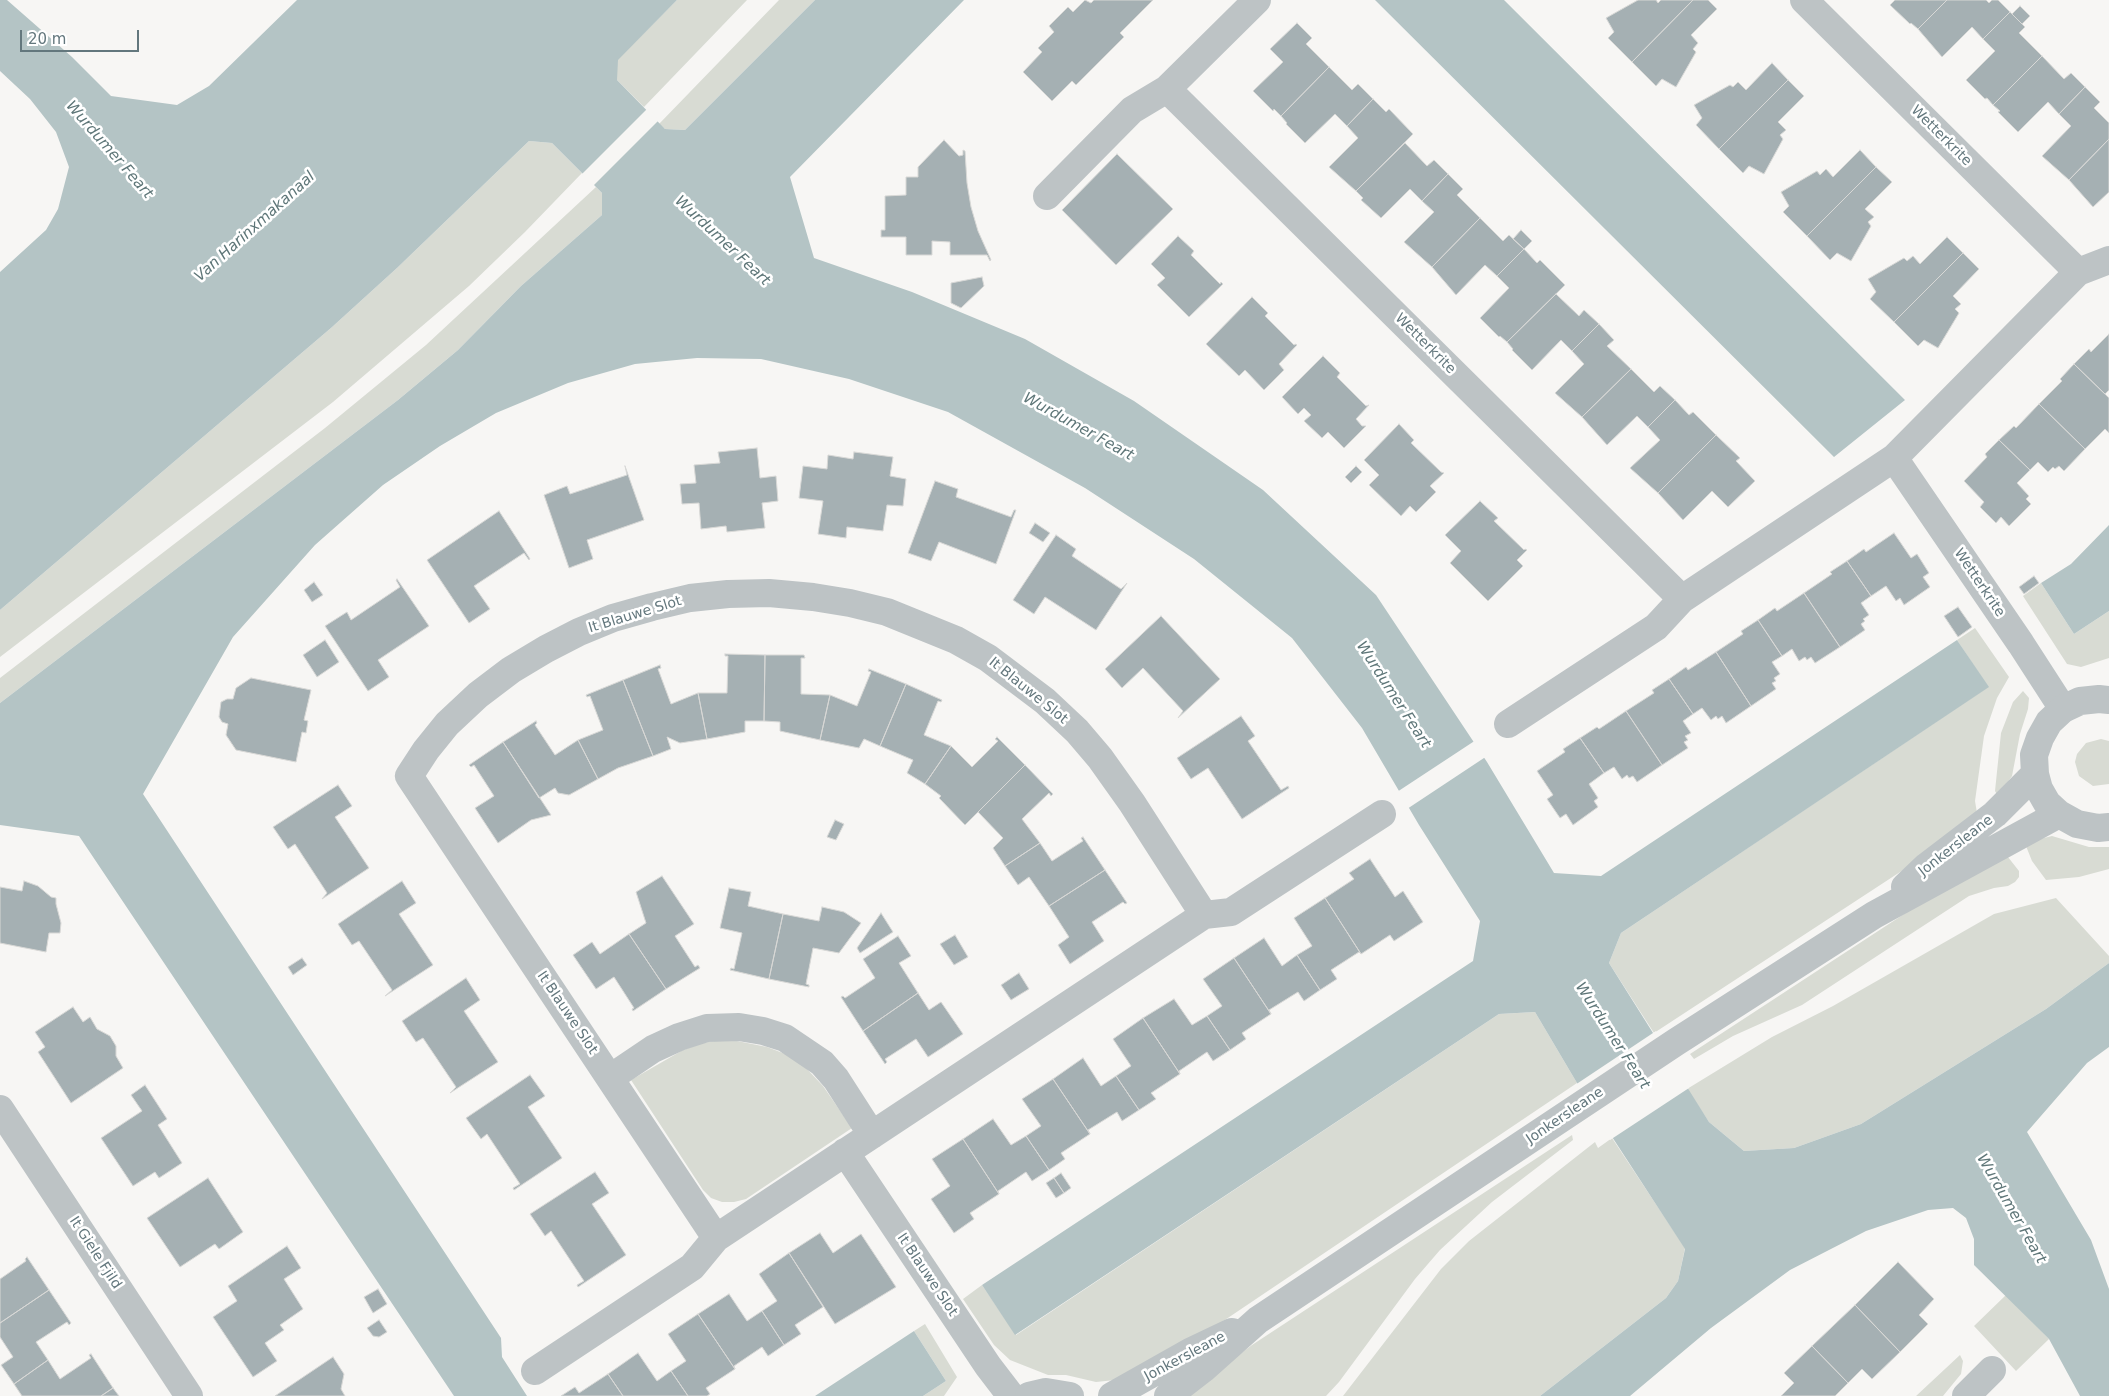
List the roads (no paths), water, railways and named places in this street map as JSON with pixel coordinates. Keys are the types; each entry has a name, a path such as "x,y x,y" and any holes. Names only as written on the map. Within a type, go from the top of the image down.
{"street":[{"path":"1047,196 1132,110 1167,89 1257,0"},
{"name":"Wetterkrite","path":"1804,0 2078,272"},
{"name":"Wetterkrite","path":"1167,89 1682,599"},
{"path":"1508,724 1656,627 1682,599 1894,458 2078,272 2109,260"},
{"name":"Wetterkrite","path":"1894,458 2063,709"},
{"name":"It Blauwe Slot","path":"716,1238 409,776 426,750 447,724 478,695 511,670 579,632 613,618 690,598 728,594 769,593 813,596 887,612 956,640 988,658 1045,701 1077,731 1132,803 1204,915"},
{"path":"2109,700 2080,701 2063,709 2049,722 2040,738 2034,755 2035,774 2039,789 2047,803 2059,814 2077,824 2098,828 2109,826"},
{"name":"Jonkersleane","path":"1874,915 1927,866 1995,814 2035,774"},
{"path":"535,1371 692,1267 716,1238 1204,915 1231,912 1382,814"},
{"name":"Jonkersleane","path":"1168,1396 1203,1369 1258,1320 1676,1042 1874,915 2059,814"},
{"path":"610,1078 654,1049 678,1037 707,1028 739,1027 763,1031 785,1038 822,1063 836,1080 872,1135"},
{"name":"It Giele Fjild","path":"0,1109 189,1396"},
{"name":"It Blauwe Slot","path":"845,1152 988,1366 1011,1396"},
{"name":"Jonkersleane","path":"1112,1396 1190,1352 1258,1320"},
{"path":"1966,1396 1992,1370"},
{"path":"1029,1396 1046,1392 1070,1396"}],"water":[{"path":"0,0 7,0 72,57 111,96 177,105 209,86 297,0 677,0 618,60 617,80 665,129 685,130 815,0 964,0 790,177 814,258 912,292 1025,339 1134,401 1263,490 1376,595 1487,762 1554,873 1601,876 1957,640 1989,687 1621,933 1609,963 1709,1122 1744,1151 1794,1148 1861,1124 2046,1009 2109,963 2109,1047 2087,1063 2027,1132 2091,1240 2109,1289 2109,1396 2080,1396 2049,1339 1974,1265 1974,1239 1966,1218 1953,1208 1928,1210 1866,1231 1790,1270 1711,1328 1630,1396 1540,1396 1666,1298 1678,1281 1685,1249 1577,1083 1535,1012 1499,1014 1015,1335 982,1285 1473,961 1480,921 1419,825 1362,728 1292,638 1194,559 1085,488 948,412 849,379 761,359 697,358 635,364 568,383 496,413 440,446 383,485 315,545 233,637 143,794 501,1338 502,1357 527,1396 454,1396 79,836 0,825 0,703 398,400 458,350 521,286 602,215 602,193 552,143 529,141 397,268 331,328 0,610 0,272 46,230 58,209 69,167 56,132 30,99 0,71"},
{"path":"1375,0 1504,0 1905,400 1834,457"},
{"path":"2109,525 2109,611 2074,634 2041,583 2071,564"},
{"path":"914,1331 946,1381 923,1396 815,1396"}],"water label":[{"name":"Wurdumer Feart","path":"109,150"},
{"name":"Van Harinxmakanaal","path":"255,227"},
{"name":"Wurdumer Feart","path":"722,241"},
{"name":"Wurdumer Feart","path":"1078,427"},
{"name":"Wurdumer Feart","path":"1393,695"},
{"name":"Wurdumer Feart","path":"1612,1036"},
{"name":"Wurdumer Feart","path":"2011,1209"}]}
